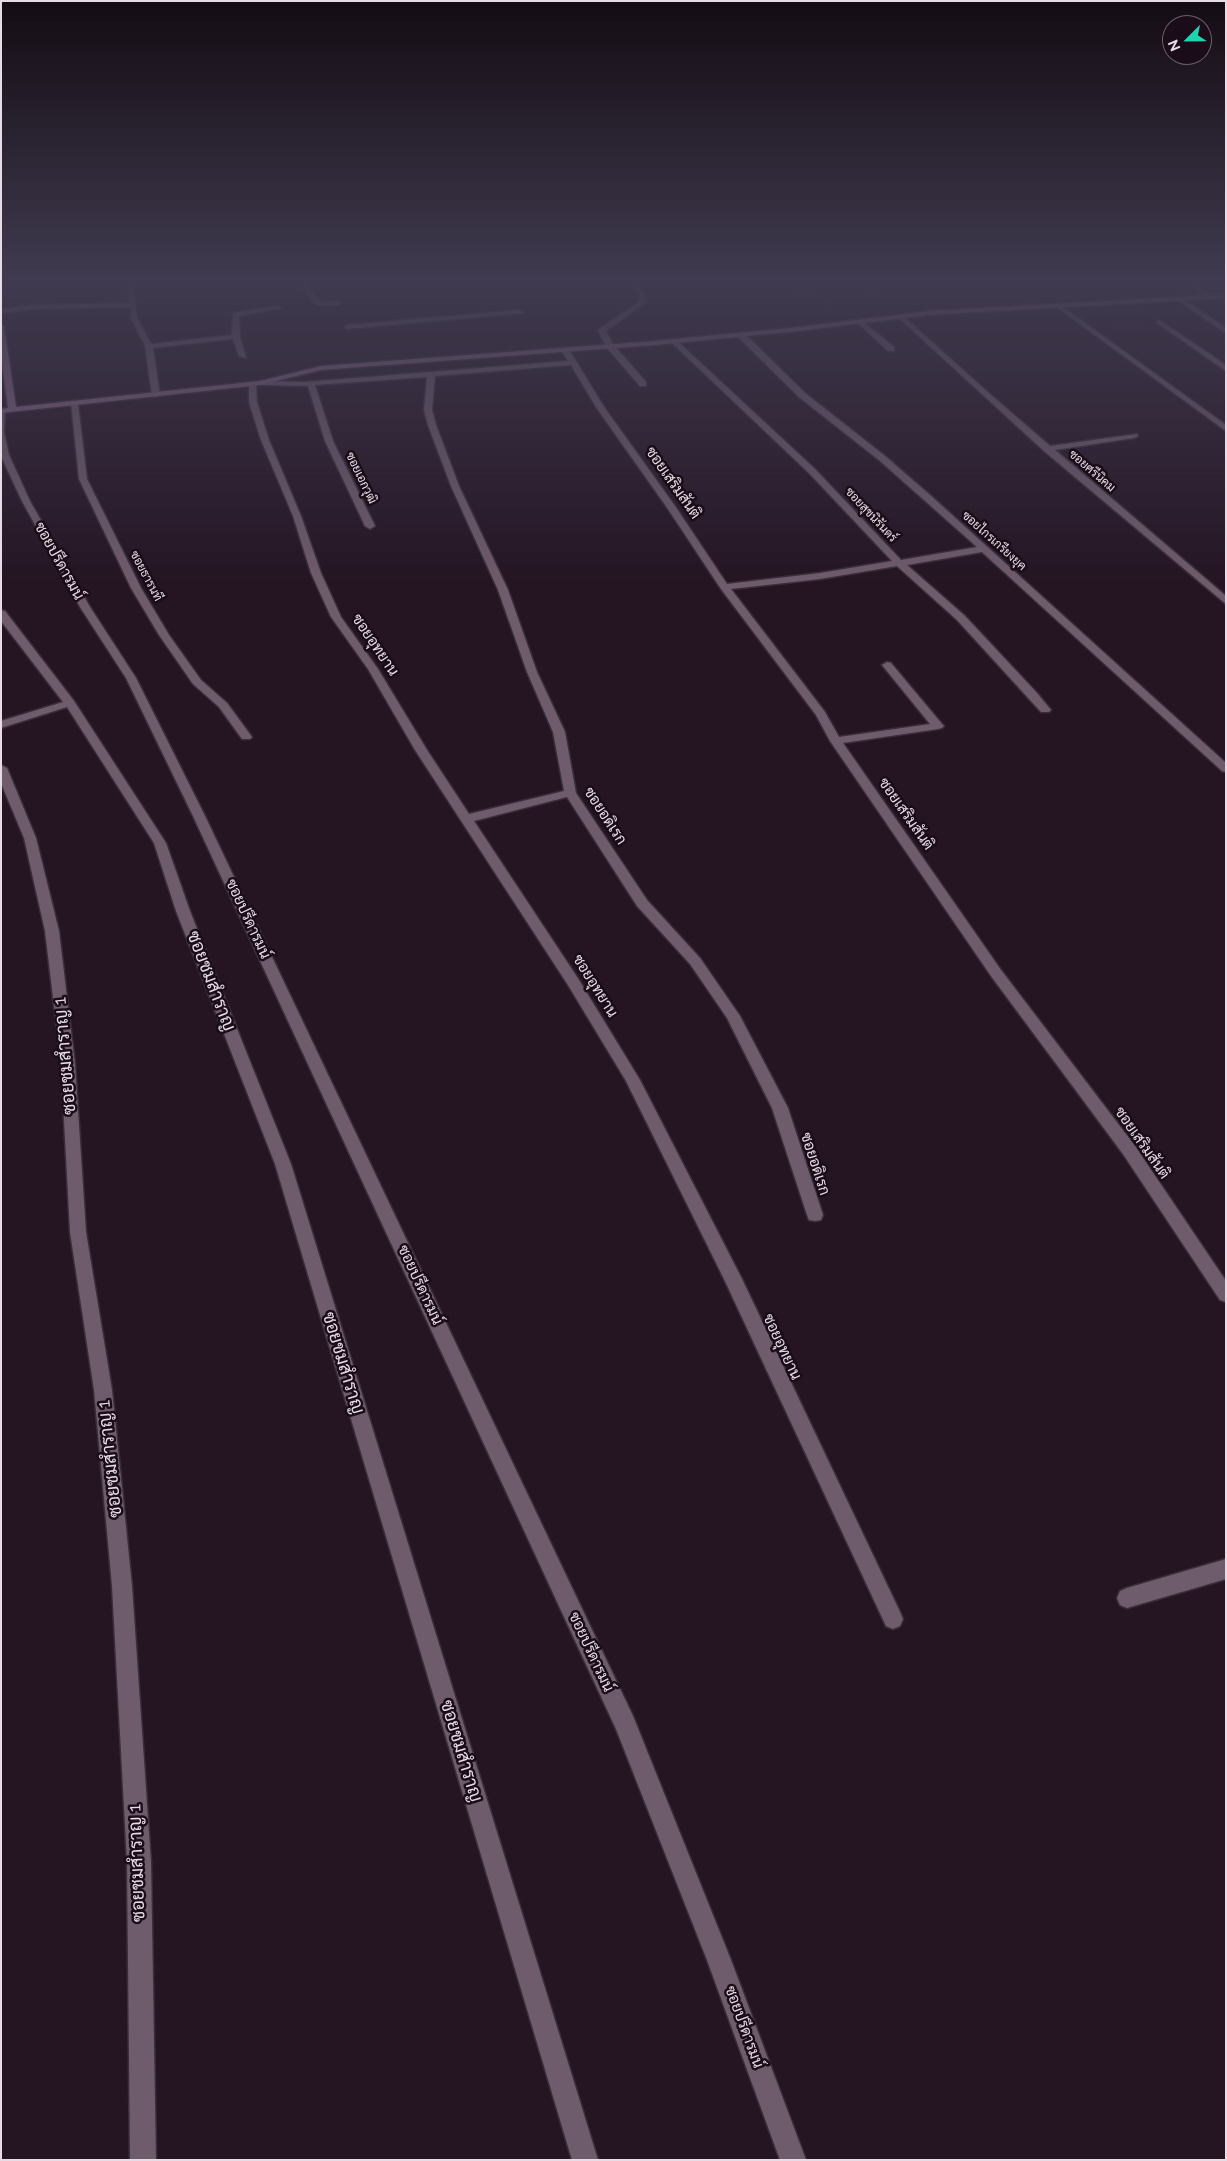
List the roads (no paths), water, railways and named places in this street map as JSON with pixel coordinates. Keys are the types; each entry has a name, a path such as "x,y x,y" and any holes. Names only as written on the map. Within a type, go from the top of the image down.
{"street":[{"path":"9,384 12,410"},
{"path":"154,384 156,395"},
{"path":"1,411 256,384 311,384"},
{"name":"ซอยอุทยาน","path":"256,384 253,402 265,440 297,516 316,573 336,617 373,669 421,750 574,983 633,1080 732,1279 892,1619"},
{"name":"ซอยเอกวุฒิ","path":"311,384 329,441 370,526"},
{"name":"ซอยอดิเรก","path":"430,384 428,410 432,425 455,486 503,590 532,672 558,732 570,793 642,903 695,961 733,1016 780,1108 815,1215"},
{"name":"ซอยเสริมสันติ","path":"586,384 724,587 821,714 836,741 996,972 1129,1150 1226,1294"},
{"name":"ซอยสุขนิรันดร์","path":"720,384 812,471 899,564 961,618 1045,710"},
{"name":"ซอยไกรเกรียงยุค","path":"791,384 808,401 889,464 1226,769"},
{"name":"ซอยศรีนิคม","path":"975,384 1047,449 1226,601"},
{"path":"1165,384 1226,428"},
{"name":"ซอยธารนที","path":"74,404 83,479 136,588 164,635 197,682 223,705 246,737"},
{"name":"ซอยปรีดารมน์","path":"1,411 1,432 5,455 26,501 85,607 131,678 199,816 616,1706 719,1960 793,2160"},
{"path":"1047,449 1134,436"},
{"path":"724,587 820,576 985,549"},
{"name":"ซอยชมสำราญ","path":"1,613 70,703 160,843 183,911 283,1164 585,2160"},
{"path":"836,741 938,726 887,664"},
{"path":"1,725 70,703"},
{"name":"ซอยชมสำราญ 1","path":"1,768 30,838 52,931 68,1064 78,1232 102,1390 122,1586 139,1862 143,2160"},
{"path":"466,819 570,793"},
{"path":"1127,1598 1226,1569"}]}
